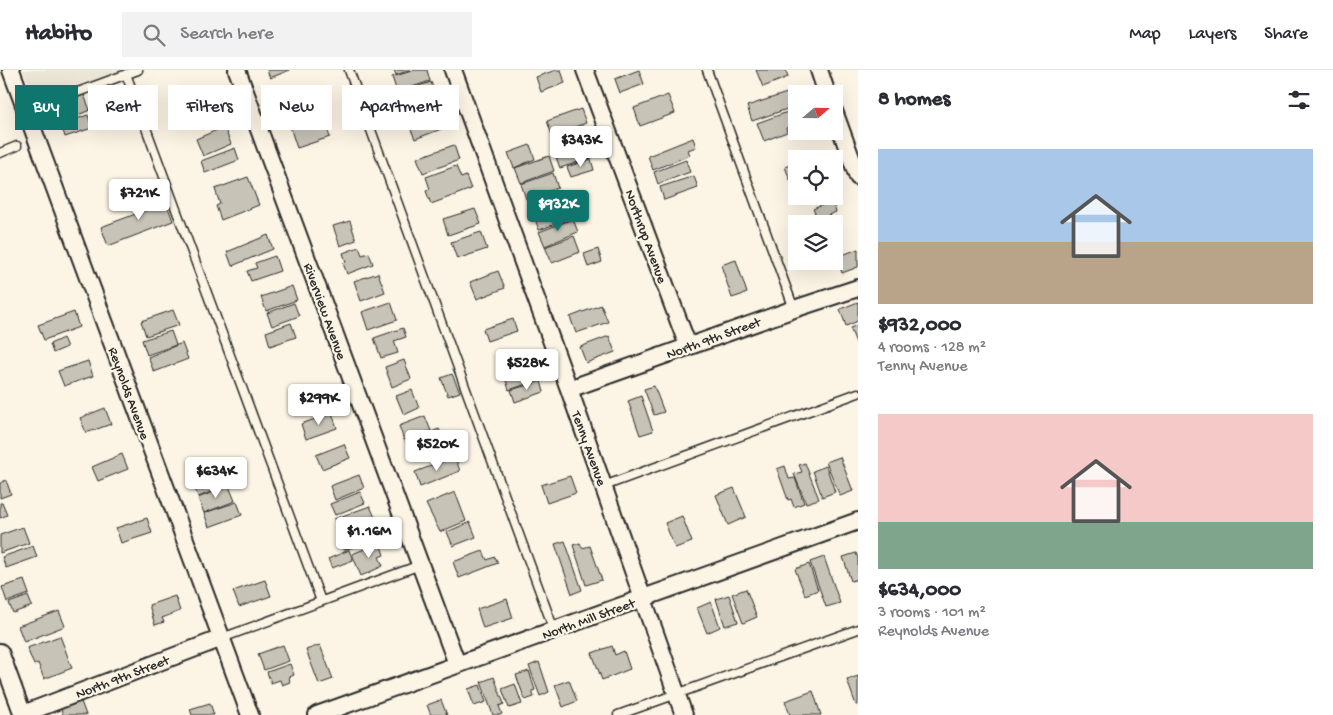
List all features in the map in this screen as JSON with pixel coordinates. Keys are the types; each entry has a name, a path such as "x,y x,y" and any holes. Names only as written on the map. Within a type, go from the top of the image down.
{"street":[{"name":"Reynolds Avenue","path":"11,70 16,85"},
{"name":"Riverview Avenue","path":"237,70 457,664"},
{"name":"Tenny Avenue","path":"453,70 604,486 684,715"},
{"name":"Northrup Avenue","path":"585,70 688,346"},
{"path":"818,70 824,85"},
{"name":"Reynolds Avenue","path":"33,130 250,715"},
{"path":"843,136 858,177"},
{"name":"North 9th Street","path":"569,389 858,288"},
{"name":"North Mill Street","path":"317,715 858,520"},
{"name":"North 9th Street","path":"23,714 222,638"},
{"path":"0,652 23,714"}],"lane":[{"path":"78,92 138,70"},
{"path":"349,70 554,630"},
{"path":"707,70 794,309"},
{"path":"126,74 321,601"},
{"path":"0,152 17,146"},
{"path":"604,486 858,393"},
{"path":"222,638 420,564"},
{"path":"618,715 858,629"}],"shaded area":[{"path":"23,70 121,70 78,86 29,85"}],"building":[{"path":"267,70 290,70 270,78"},
{"path":"394,70 410,70 396,75"},
{"path":"415,70 427,70 430,81 418,85 395,85 392,77"},
{"path":"561,70 565,83 541,92 536,77"},
{"path":"639,70 644,84 620,93 615,79"},
{"path":"756,70 786,70 788,77 763,87"},
{"path":"788,93 788,109 752,121 747,106"},
{"path":"84,95 88,111 78,115 78,97"},
{"path":"668,95 675,113 640,126 634,108"},
{"path":"581,109 586,123 552,135 547,121"},
{"path":"788,112 787,132 764,141 757,123"},
{"path":"88,115 88,129 65,137 63,130 78,130 78,118"},
{"path":"583,126 588,140 564,148 559,134"},
{"path":"217,130 225,130 231,144 203,156 196,139"},
{"path":"291,130 327,130 330,137 297,148"},
{"path":"411,130 439,130 415,139"},
{"path":"693,138 696,147 688,150 690,155 653,170 648,156"},
{"path":"590,142 594,157 560,168 555,154"},
{"path":"454,145 459,160 423,173 417,158"},
{"path":"530,145 535,159 514,168 508,153"},
{"path":"235,148 239,160 205,173 201,161"},
{"path":"549,156 554,171 521,183 515,168"},
{"path":"591,159 594,170 571,177 567,167"},
{"path":"686,160 690,172 658,184 654,172"},
{"path":"456,166 461,178 466,176 471,189 431,204 426,191 430,189 426,177"},
{"path":"553,173 558,188 526,199 521,184"},
{"path":"694,176 698,188 664,200 660,187"},
{"path":"248,177 259,205 221,220 216,206 220,204 215,189"},
{"path":"162,191 173,221 108,246 101,227 149,209 145,198"},
{"path":"563,197 570,219 539,230 531,208"},
{"path":"822,205 833,205 836,212 828,215 816,215 813,209"},
{"path":"475,209 481,224 448,235 443,219"},
{"path":"573,219 578,232 545,246 539,232"},
{"path":"350,221 356,240 340,246 333,226"},
{"path":"481,232 487,249 457,259 451,242"},
{"path":"268,235 273,249 232,266 227,252"},
{"path":"574,236 580,252 552,263 545,247"},
{"path":"359,247 362,255 369,253 373,264 347,274 343,263 346,262 343,253"},
{"path":"598,249 602,262 588,267 584,254"},
{"path":"858,249 858,267 842,273 843,255"},
{"path":"275,256 280,271 251,281 247,271 257,268 255,263"},
{"path":"736,260 747,293 732,298 721,265"},
{"path":"498,271 505,288 477,299 470,282"},
{"path":"378,273 385,292 361,301 354,281"},
{"path":"292,286 297,300 266,311 261,297"},
{"path":"391,302 397,320 368,330 362,312"},
{"path":"858,302 858,321 846,326 840,309"},
{"path":"294,303 299,316 272,326 267,313"},
{"path":"601,305 608,322 576,333 570,317"},
{"path":"173,310 179,325 146,336 141,321"},
{"path":"74,312 79,327 44,340 38,325"},
{"path":"513,319 517,331 487,341 483,329"},
{"path":"291,323 296,337 270,346 266,332"},
{"path":"858,325 858,345 857,345 850,328"},
{"path":"403,328 406,337 394,341 398,353 381,358 374,338"},
{"path":"171,331 176,345 147,355 142,340"},
{"path":"609,336 615,352 586,363 580,347"},
{"path":"63,338 67,347 53,353 50,344"},
{"path":"182,343 188,359 154,372 148,357"},
{"path":"404,360 411,379 392,387 385,367"},
{"path":"88,361 93,376 64,386 58,371"},
{"path":"542,361 547,377 509,390 504,374"},
{"path":"452,374 460,392 448,396 441,378"},
{"path":"541,381 544,392 515,402 511,390"},
{"path":"654,386 664,412 654,415 644,389"},
{"path":"412,390 419,408 404,415 396,396"},
{"path":"641,396 653,431 640,435 628,401"},
{"path":"105,408 111,424 86,433 80,418"},
{"path":"332,413 337,428 306,439 301,424"},
{"path":"425,416 431,431 404,440 399,426"},
{"path":"439,429 445,442 411,455 406,442"},
{"path":"344,444 350,458 322,469 316,455"},
{"path":"122,454 128,469 98,481 92,467"},
{"path":"455,457 460,471 420,487 415,472"},
{"path":"840,457 853,491 840,496 826,462"},
{"path":"805,463 819,499 806,503 794,474 802,472 799,465"},
{"path":"785,466 789,479 795,478 804,503 794,507 791,499 788,500 777,469"},
{"path":"826,466 835,492 822,497 813,471"},
{"path":"234,467 239,481 198,497 193,483"},
{"path":"359,475 364,488 335,500 330,486"},
{"path":"570,476 576,493 547,503 541,485"},
{"path":"6,480 11,494 0,498 0,483"},
{"path":"229,486 235,501 204,513 198,498"},
{"path":"734,488 746,517 728,525 716,495"},
{"path":"360,492 365,503 335,515 330,504"},
{"path":"455,492 466,521 440,532 426,504"},
{"path":"237,502 242,515 209,527 204,513"},
{"path":"0,503 2,503 7,515 0,518"},
{"path":"370,506 376,520 340,534 334,519"},
{"path":"682,516 692,542 675,548 665,523"},
{"path":"147,518 152,533 121,543 116,528"},
{"path":"376,522 382,538 344,550 339,535"},
{"path":"470,522 476,537 453,546 447,532"},
{"path":"23,527 29,543 0,553 0,535"},
{"path":"565,541 582,590 572,594 555,544"},
{"path":"380,543 384,555 379,557 383,566 361,576 352,554"},
{"path":"580,543 582,548 590,546 602,580 586,585 573,545"},
{"path":"33,546 37,557 6,568 2,557"},
{"path":"349,550 353,560 332,568 328,559"},
{"path":"483,551 487,560 495,557 498,563 459,578 453,562"},
{"path":"856,553 858,558 858,579 851,581 843,557"},
{"path":"824,557 840,603 826,607 810,562"},
{"path":"809,564 818,590 805,595 795,569"},
{"path":"24,580 29,594 7,602 2,587"},
{"path":"265,580 271,596 239,607 233,591"},
{"path":"746,589 757,617 743,623 732,594"},
{"path":"729,595 738,622 725,626 716,599"},
{"path":"28,596 32,606 13,613 9,603"},
{"path":"175,596 180,611 162,618 164,622 155,625 149,605"},
{"path":"507,599 513,618 483,628 477,609"},
{"path":"711,602 720,627 707,633 697,608"},
{"path":"59,611 65,626 24,642 18,626"},
{"path":"60,636 72,668 44,679 38,663 34,665 27,648"},
{"path":"283,645 289,661 264,670 258,654"},
{"path":"320,645 333,679 319,684 306,650"},
{"path":"612,646 615,655 624,651 630,669 602,680 592,653"},
{"path":"539,662 549,692 540,696 529,666"},
{"path":"290,664 294,675 289,677 290,682 282,685 280,680 271,683 267,672"},
{"path":"529,671 535,690 532,691 534,697 525,700 516,675"},
{"path":"858,676 858,705 856,705 847,680"},
{"path":"494,677 504,704 499,706 502,714 500,715 493,715 481,682"},
{"path":"569,680 577,701 563,707 555,685"},
{"path":"515,684 522,704 509,708 502,689"},
{"path":"480,685 486,702 474,706 468,689"},
{"path":"813,691 821,715 790,715 785,701"},
{"path":"80,699 86,715 63,715 60,707"},
{"path":"441,700 447,715 431,715 427,705"},
{"path":"210,703 214,715 192,715 190,709"}]}
